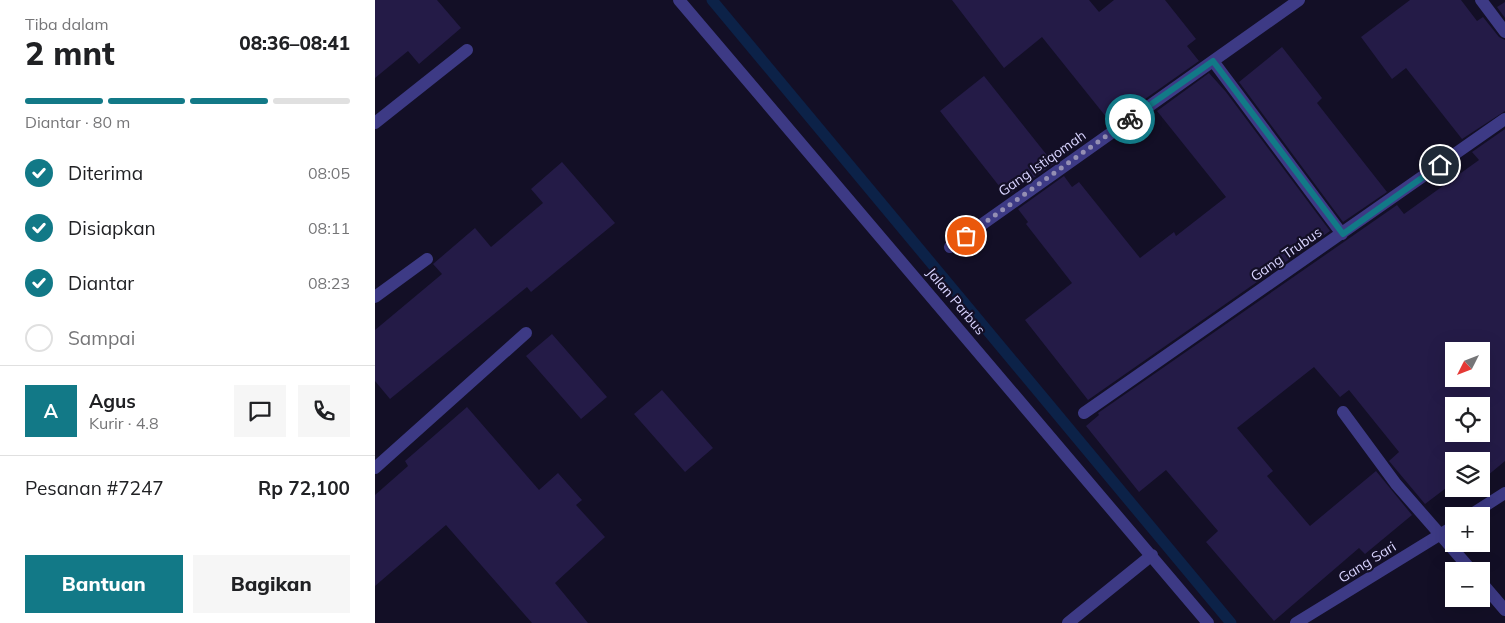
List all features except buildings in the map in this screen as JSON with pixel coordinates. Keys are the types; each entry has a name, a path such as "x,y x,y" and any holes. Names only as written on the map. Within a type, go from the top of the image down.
{"street":[{"name":"Jalan Parbus","path":"679,0 1208,623"},
{"name":"Gang Istiqomah","path":"950,247 1299,0"},
{"path":"1481,0 1505,32"},
{"path":"375,123 467,50"},
{"path":"1213,61 1343,234"},
{"name":"Gang Trubus","path":"1084,413 1343,234 1505,119"},
{"path":"375,297 427,258"},
{"path":"375,468 526,333"},
{"path":"1343,412 1397,484 1464,562"},
{"path":"1484,507 1505,494"},
{"name":"Gang Sari","path":"1296,623 1445,531"},
{"path":"1068,623 1152,555"},
{"path":"1490,592 1505,610"}],"waterway":[{"path":"712,0 1231,623"}],"way so far":[{"path":"966,236 1130,119"}],"route":[{"path":"1130,119 1213,61 1343,234 1440,165"}]}
